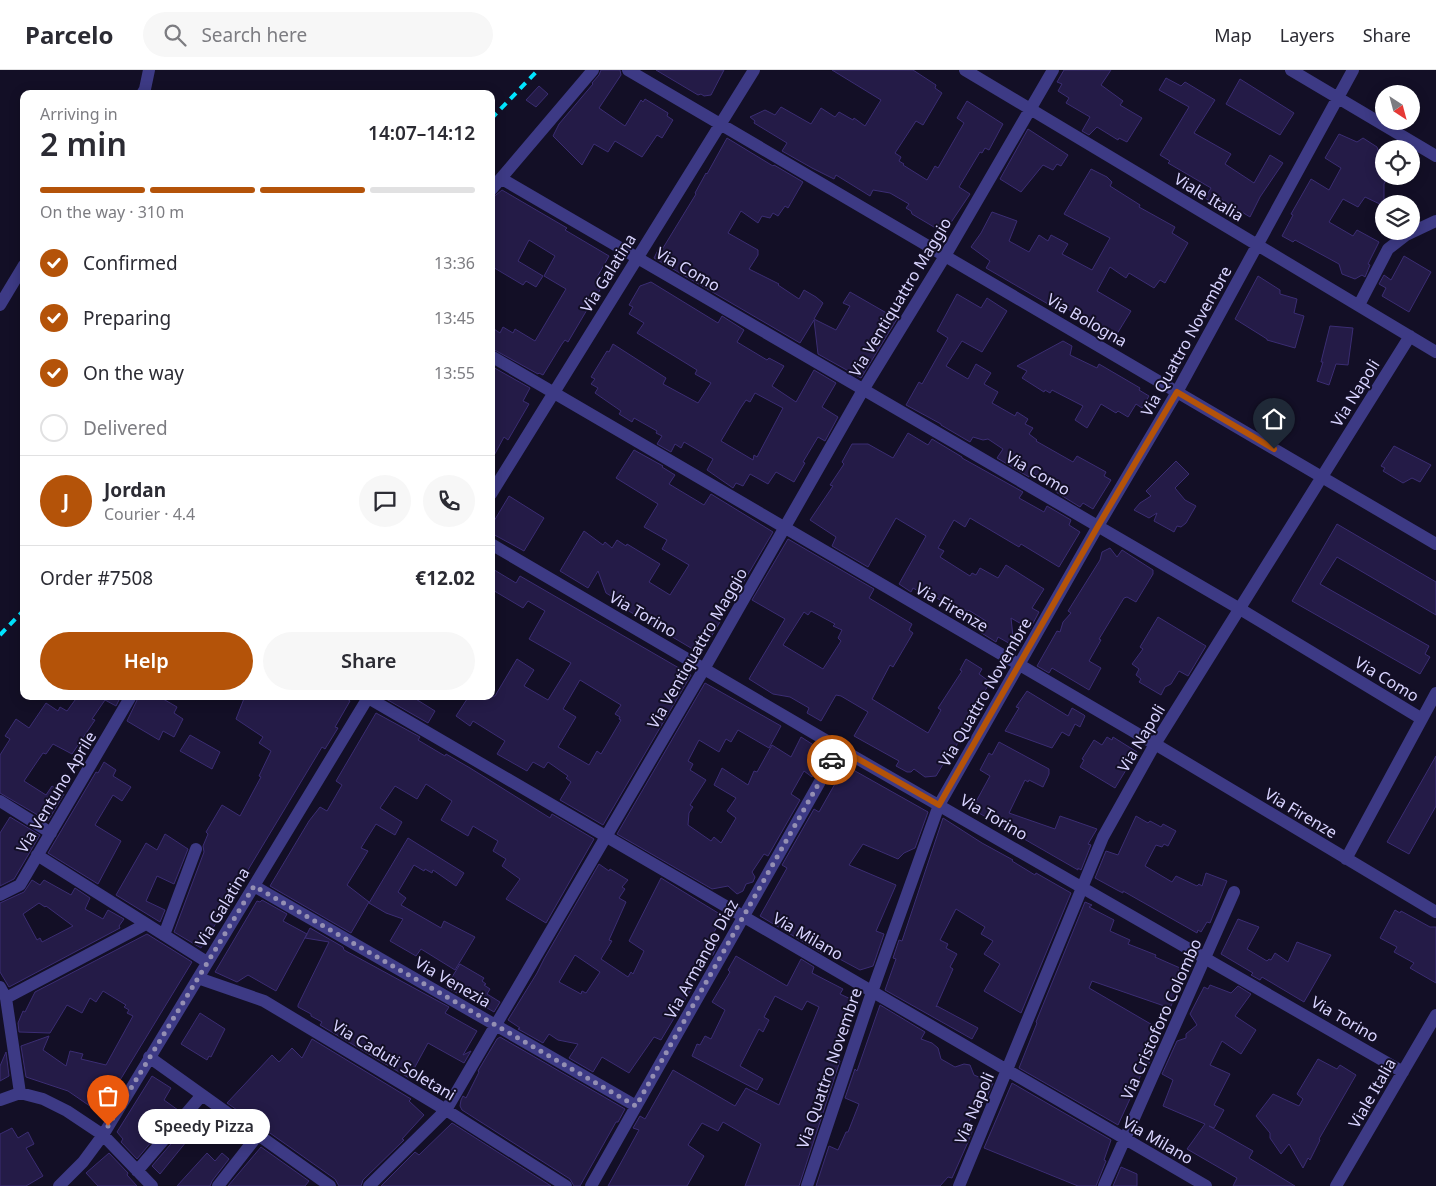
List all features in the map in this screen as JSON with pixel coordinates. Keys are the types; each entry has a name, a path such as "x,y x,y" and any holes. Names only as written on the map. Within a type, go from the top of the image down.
{"street":[{"path":"144,90 149,70"},
{"path":"495,186 593,70"},
{"name":"Via Bologna","path":"628,70 1436,544"},
{"name":"Via Galatina","path":"495,488 754,70"},
{"name":"Viale Italia","path":"965,70 1436,352"},
{"name":"Via Ventiquattro Maggio","path":"369,1186 446,1110 704,669 863,390 945,256 1053,70"},
{"path":"1291,70 1436,156"},
{"name":"Via Quattro Novembre","path":"807,1186 872,992 939,805 1098,526 1177,392 1352,70"},
{"name":"Via Como","path":"502,179 1240,609 1422,719"},
{"path":"1358,305 1388,249 1406,235 1436,221"},
{"path":"0,305 20,272"},
{"name":"Via Napoli","path":"959,1186 1103,837 1155,744 1410,336"},
{"name":"Via Firenze","path":"495,358 1155,744 1436,912"},
{"name":"Via Torino","path":"495,546 839,748 1403,1072"},
{"path":"1346,858 1436,693"},
{"name":"Via Ventuno Aprile","path":"0,896 20,885 129,700"},
{"name":"Via Galatina","path":"59,1186 83,1162 103,1134 366,700"},
{"name":"Via Milano","path":"373,700 1206,1186"},
{"name":"Via Armando Diaz","path":"591,1186 839,748"},
{"path":"0,801 51,833"},
{"path":"164,935 196,849"},
{"path":"37,855 208,962"},
{"name":"Via Venezia","path":"254,886 636,1106"},
{"name":"Via Cristoforo Colombo","path":"1104,1186 1126,1140 1234,892"},
{"path":"20,1093 3,993 146,924"},
{"name":"Via Caduti Soletani","path":"198,978 264,1001 446,1110 566,1186"},
{"name":"Viale Italia","path":"1336,1186 1436,1015"},
{"path":"150,1057 330,1186"},
{"path":"0,1100 20,1093 44,1099 67,1111 103,1134 152,1186"},
{"path":"137,1171 202,1094"},
{"path":"218,1186 258,1135"}],"building":[{"path":"601,70 620,70 621,75 599,108 625,126 641,100 643,102 645,99 668,113 667,116 673,120 662,138 657,135 642,157 615,141 608,152 594,144 582,165 553,136 559,124 593,84"},
{"path":"656,70 724,70 711,95 704,96 698,95"},
{"path":"832,70 913,70 936,85 935,88 942,93 923,125 916,121 895,153 901,157 899,161 903,165 927,180 935,166 938,168 964,123 957,118 967,101 1003,124 989,150 985,148 982,153 980,152 959,187 970,194 944,233 912,214 906,208 909,204 890,193 873,190 870,196 836,175 834,179 782,151 787,143 754,123 755,121 750,117 765,110 775,115 781,107 811,124 821,108 835,117 839,112 853,120 854,118 865,126 881,100"},
{"path":"1064,70 1111,70 1101,85 1123,101 1120,105 1142,118 1127,142 1119,138 1118,140 1097,127 1089,135 1082,131 1090,117 1066,103 1069,98 1058,91 1062,84 1057,82"},
{"path":"1166,78 1181,86 1185,82 1215,100 1194,133 1231,154 1225,164 1254,183 1270,155 1283,163 1260,197 1250,217 1219,198 1215,204 1205,198 1211,188 1168,163 1170,161 1160,155 1189,107 1159,90"},
{"path":"1240,79 1294,113 1280,135 1226,104"},
{"path":"539,86 548,94 536,107 526,100"},
{"path":"1028,129 1068,155 1061,166 1057,164 1053,170 1043,165 1021,192 1000,179"},
{"path":"1339,134 1357,142 1363,138 1375,146 1375,185 1384,185 1384,195 1375,195 1375,202 1365,197 1358,207 1343,199 1329,222 1353,236 1357,230 1379,242 1368,264 1370,265 1365,277 1362,275 1355,279 1342,274 1339,264 1295,240 1293,242 1282,236 1293,215 1291,214 1311,179 1329,190 1341,168 1325,158"},
{"path":"727,138 803,182 788,208 785,206 778,216 773,213 770,218 762,216 758,223 741,211 728,233 758,250 758,255 749,269 779,284 799,299 804,290 816,297 823,303 814,319 836,330 850,306 843,303 850,292 897,319 861,378 818,354 814,320 800,343 654,258 660,246 663,248 696,194"},
{"path":"1091,169 1107,177 1112,182 1110,186 1140,205 1139,207 1175,227 1172,233 1188,243 1165,283 1160,280 1154,288 1129,273 1126,278 1110,267 1097,291 1131,311 1112,342 1085,325 1087,321 1063,306 1060,311 986,268 990,261 971,247 992,212 1017,221 1009,241 1029,252 1039,235 1048,241 1051,235 1068,244 1062,254 1092,270 1110,238 1064,214"},
{"path":"502,190 567,228 565,230 609,256 596,279 602,282 598,288 600,290 568,342 565,340 543,375 495,350 495,330 500,333 503,327 513,333 515,329 535,341 566,289 544,276 555,256 529,240 518,261 543,276 536,287 526,281 523,285 495,268 495,196"},
{"path":"1404,256 1431,272 1409,312 1382,296 1386,288 1379,284 1384,275 1391,280"},
{"path":"1258,276 1280,290 1280,294 1297,299 1294,313 1304,316 1295,348 1267,340 1235,319"},
{"path":"651,282 718,323 722,316 744,330 737,342 767,360 769,358 784,366 772,386 796,402 814,370 836,383 822,407 838,417 825,441 818,437 794,482 776,472 768,484 750,474 743,486 736,483 733,488 707,470 713,459 684,442 681,448 675,444 671,452 657,444 662,436 656,433 657,431 634,418 632,422 619,414 621,411 595,393 598,388 591,384 595,379 591,377 613,344 666,378 663,384 698,403 711,383 695,374 697,370 637,333 644,323 629,314 633,307 629,305 640,286","holes":["755,393 783,408 757,457 754,455 753,460 721,441 746,400 750,402"]},
{"path":"957,294 981,308 987,298 1007,311 982,352 962,341 946,366 968,379 976,364 991,373 984,384 998,392 992,403 1015,416 1017,412 1028,419 1025,424 1033,428 1029,434 1036,441 1073,462 1077,456 1106,472 1104,476 1111,480 1093,509 1083,503 1080,507 1056,492 1059,488 1031,472 1029,477 997,458 1003,449 988,439 983,440 973,437 970,442 906,405 919,382 922,384 948,338 937,331"},
{"path":"1330,326 1353,328 1348,365 1336,364 1329,385 1317,381"},
{"path":"1063,341 1072,346 1070,355 1097,368 1099,364 1140,388 1139,390 1149,396 1142,408 1136,404 1128,417 1118,411 1116,413 1101,404 1087,428 1075,420 1083,406 1052,390 1050,393 1045,390 1044,392 1022,378 1027,371 1017,366"},
{"path":"495,368 530,388 523,401 529,404 508,440 504,437 495,454"},
{"path":"908,433 928,445 932,439 1023,492 1019,498 1044,512 1047,506 1071,520 1069,525 1080,532 1059,567 1021,544 1019,547 970,518 965,527 954,520 938,548 944,551 940,557 970,576 972,573 976,575 980,568 998,578 1006,565 1044,589 1032,608 1039,612 1030,629 1011,618 1014,646 998,637 996,642 980,632 986,621 970,611 958,610 928,593 927,596 913,588 911,592 899,584 926,536 896,518 868,567 832,546 836,537 810,520 833,486 830,485 844,464 842,462 852,444 868,444 893,458"},
{"path":"1394,446 1431,465 1420,482 1412,478 1403,483 1383,471 1385,468 1381,466"},
{"path":"634,450 675,475 669,484 704,505 711,494 773,532 701,654 617,604 619,601 606,593 598,571 588,588 560,571 584,531 603,545 605,542 612,548 617,540 660,564 649,582 670,595 689,565 662,549 667,540 644,527 658,504 616,478"},
{"path":"1176,461 1189,474 1175,488 1185,500 1196,506 1186,523 1181,527 1177,526 1174,532 1154,521 1157,513 1149,518 1134,510 1140,503 1151,496 1146,491"},
{"path":"509,496 544,518 524,551 495,535 495,519"},
{"path":"1337,524 1436,582 1436,615 1337,557 1320,584 1429,646 1425,654 1430,657 1420,674 1292,601"},
{"path":"788,539 874,589 869,598 912,624 909,630 913,633 893,667 890,665 872,699 928,733 941,710 938,708 962,671 960,670 966,659 982,669 979,674 990,682 966,724 968,726 956,746 958,752 954,760 948,756 936,776 925,777 914,769 911,772 907,772 896,766 899,761 854,736 868,712 841,696 836,695 821,721 807,713 809,708 790,697 773,694 749,679 785,619 752,600","holes":["811,611 835,624 833,626 842,630 838,638 841,641 823,669 783,645 804,612 808,615"]},
{"path":"1110,548 1117,557 1122,550 1153,570 1153,574 1136,602 1127,597 1124,598 1099,639 1101,640 1089,661 1101,668 1089,690 1052,668 1049,673 1037,666 1057,631 1060,632 1063,622 1071,613 1068,611 1100,560 1102,552"},
{"path":"495,570 516,583 520,576 691,675 603,825 560,800 571,782 566,778 568,776 548,762 544,768 533,762 527,771 497,754 505,741 473,721 470,726 456,716 466,700 495,700 495,696 517,659 534,670 524,686 548,700 571,663 529,639 545,611 528,601 523,608 495,591","holes":["580,680 621,705 615,714 621,720 601,754 597,751 589,765 558,747 576,717 563,709"]},
{"path":"1158,617 1206,646 1188,676 1179,671 1171,684 1165,687 1161,695 1139,682 1141,679 1136,675 1139,669 1132,664 1143,649 1140,647"},
{"path":"705,683 781,726 769,748 738,730 731,742 726,739 719,752 699,740 688,761 693,764 690,770 706,780 690,805 693,807 689,813 688,825 711,841 714,837 721,843 736,818 727,811 736,798 714,785 722,768 748,785 754,771 757,772 772,745 791,757 801,737 826,753 812,777 804,771 791,794 800,800 768,856 764,854 752,872 755,877 753,882 746,884 743,891 737,894 728,886 712,889 617,834"},
{"path":"1027,691 1068,716 1072,708 1084,715 1080,727 1075,724 1069,736 1062,732 1052,748 1005,731 1019,708 1016,707"},
{"path":"75,700 105,700 92,719 95,720 72,754 53,744 46,754 43,753 24,781 46,795 52,786 64,794 48,821 0,793 0,755 10,739 5,736 16,719 29,728 46,703 58,711 60,707 67,711"},
{"path":"105,700 119,700 116,706"},
{"path":"137,700 165,700 177,707 174,713 183,719 174,737 163,731 159,740 127,721"},
{"path":"243,700 350,701 335,727 338,728 325,749 322,747 201,948 174,932 204,852 203,846 208,834 206,832 222,805 240,816 261,777 259,776 271,751 259,743 263,737 236,719"},
{"path":"388,700 417,700 435,711 428,723"},
{"path":"376,713 420,737 418,740 470,768 550,818 552,814 594,839 546,923 506,899 520,879 502,866 506,859 493,851 498,841 473,826 468,836 441,820 452,801 426,784 417,799 395,786 380,808 402,822 395,835 376,824 361,848 368,851 347,885 369,902 351,933 270,886 309,821 320,807 327,811 342,785 336,781"},
{"path":"190,735 220,752 212,769 180,751"},
{"path":"1107,737 1112,740 1113,737 1137,752 1115,788 1080,767 1084,760 1082,759 1094,740 1102,745"},
{"path":"999,742 1049,769 1049,774 1043,787 1025,780 1009,813 1055,829 1060,816 1097,829 1088,844 1091,845 1081,870 972,809 990,776 980,770 989,753 992,755"},
{"path":"1436,756 1436,806 1409,854 1387,842"},
{"path":"104,762 116,770 113,776 131,787 122,801 113,795 95,825 121,841 98,884 48,853 96,772 98,773"},
{"path":"848,767 928,812 915,848 904,853 898,859 863,844 849,865 896,885 876,931 884,934 873,966 860,970 823,950 822,953 760,916 787,868 782,865 814,809 819,812 844,768"},
{"path":"1136,816 1148,823 1150,821 1161,827 1163,824 1176,831 1168,846 1164,844 1162,847 1156,845 1145,866 1172,882 1176,876 1197,886 1199,884 1202,886 1206,873 1227,881 1210,923 1207,922 1201,932 1198,930 1197,933 1123,891 1123,893 1095,878 1106,851 1118,855"},
{"path":"10,817 40,835 14,879 0,886 0,833"},
{"path":"943,818 1035,875 1036,873 1071,893 1021,1013 984,991 1000,964 984,954 993,941 981,934 985,927 956,909 940,940 948,944 946,948 957,954 950,967 953,969 936,1007 978,1028 972,1039 885,990 896,959 893,958 899,940 902,941"},
{"path":"165,834 188,849 174,884 157,876 146,901 165,910 160,922 116,895 146,843 157,850"},
{"path":"408,838 464,873 456,886 433,870 432,873 425,869 424,871 414,865 398,892 406,898 401,905 441,928 444,921 475,937 455,970 421,949 416,956 390,941 403,919 386,913 369,903"},
{"path":"599,864 628,880 622,887 625,889 619,898 626,902 609,940 612,941 601,959 628,977 631,972 633,974 644,951 629,941 661,878 723,916 709,941 717,946 713,955 704,958 688,985 692,988 661,1040 654,1037 629,1073 602,1057 593,1072 569,1058 578,1044 558,1040 549,1034 543,1043 518,1029 520,1028 508,1020","holes":["575,955 600,972 586,993 582,991 581,994 559,982"]},
{"path":"32,880 40,885 44,880 71,895 75,888 90,898 85,909 103,919 108,910 124,919 119,926 120,928 9,987 0,972 0,903 24,892","holes":["39,903 73,926 42,942 40,938 37,940 23,914"]},
{"path":"262,900 287,914 283,921 307,934 276,991 248,975 237,982 215,972 257,901 260,902"},
{"path":"1085,902 1092,905 1089,907 1114,920 1110,931 1130,940 1128,944 1156,955 1155,957 1180,968 1175,979 1182,983 1170,1008 1092,981 1089,988 1161,1030 1147,1068 1145,1066 1118,1125 1019,1068"},
{"path":"1395,910 1400,913 1401,911 1430,927 1436,927 1436,983 1410,968 1414,963 1394,952 1397,947 1380,938"},
{"path":"1238,919 1259,927 1247,949 1267,961 1271,960 1275,953 1288,962 1297,942 1331,955 1304,1002 1262,977 1260,980 1251,975 1253,973 1221,954"},
{"path":"310,928 343,947 344,950 449,1007 445,1013 477,1031 463,1055 471,1051 464,1063 428,1043 409,1078 320,1025 322,1022 298,1007 329,942 305,938"},
{"path":"147,934 192,962 100,1113 68,1091 26,1077 21,1046 49,1036 43,1050 66,1066 70,1051 83,1054 81,1059 106,1065 133,1016 127,1013 129,1010 124,1007 126,1005 103,991 96,1002 90,998 82,1013 67,1005 50,1033 19,1032 18,1023 35,992"},
{"path":"736,956 787,986 801,959 814,967 812,973 843,989 840,994 859,1003 831,1056 840,1061 799,1186 745,1186 761,1144 723,1122 718,1131 702,1123 688,1145 704,1156 687,1186 608,1186 639,1130 633,1128 640,1116 645,1119 673,1070 735,1106 746,1088 779,1105 819,1007 807,1001 802,1010 775,996 764,1017 769,1020 763,1032 759,1029 740,1066 763,1079 757,1090 692,1056 697,1044 700,1045 705,1036 711,1039 725,1010 712,1002 730,972 728,970"},
{"path":"460,964 484,978 482,981 486,984 484,985 490,989 487,994 500,1002 494,1012 458,991 457,993 446,987"},
{"path":"1210,985 1231,993 1238,986 1251,994 1235,1016 1256,1030 1241,1054 1222,1041 1210,1065 1230,1074 1214,1105 1224,1110 1214,1128 1209,1126 1253,1151 1249,1158 1295,1186 1233,1186 1237,1178 1187,1149 1205,1124 1163,1106 1173,1080 1162,1074 1177,1041 1186,1038 1186,1034 1197,1025 1190,1014 1204,987 1208,989"},
{"path":"880,1005 925,1032 921,1039 932,1043 938,1048 941,1059 955,1067 964,1064 970,1065 974,1075 993,1083 987,1097 979,1095 968,1124 974,1127 952,1178 948,1177 940,1186 816,1186 829,1146 838,1150 846,1132 848,1132 859,1104 845,1098 855,1069 857,1071"},
{"path":"200,1013 225,1029 211,1057 209,1056 207,1060 181,1044"},
{"path":"500,1037 625,1109 580,1186 574,1186 570,1179 462,1110 460,1106 463,1096 466,1098 478,1071"},
{"path":"312,1039 411,1099 409,1101 424,1115 402,1139 404,1140 363,1180 361,1186 339,1186 335,1179 267,1131 259,1110 250,1119 227,1103 272,1055 279,1062 292,1048 302,1058"},
{"path":"6,1052 9,1076 0,1081 0,1066"},
{"path":"1318,1059 1337,1069 1340,1065 1356,1075 1319,1139 1310,1160 1308,1158 1303,1168 1289,1144 1281,1154 1270,1138 1270,1133 1256,1116 1273,1094 1299,1106 1303,1099 1297,1094"},
{"path":"152,1076 171,1088 164,1100 178,1110 137,1159 121,1142 123,1139 117,1132"},
{"path":"1012,1083 1111,1140 1104,1160 1106,1161 1096,1186 1078,1186 984,1148"},
{"path":"452,1123 551,1186 381,1186 415,1152 419,1155"},
{"path":"188,1124 195,1131 160,1174 152,1166"},
{"path":"12,1128 18,1138 28,1132 34,1144 26,1148 43,1176 26,1186 0,1186 0,1134"},
{"path":"261,1147 309,1181 305,1186 228,1186"},
{"path":"109,1153 128,1173 127,1175 137,1186 98,1186 86,1173"},
{"path":"207,1153 215,1161 222,1153 229,1159 210,1186 177,1186"},
{"path":"1121,1167 1137,1174 1137,1186 1113,1186"}],"railway":[{"path":"495,115 538,70"},
{"path":"0,635 20,614"}],"way so far":[{"path":"108,1126 254,886 636,1106 832,760"}],"place":[{"name":"Speedy Pizza","path":"108,1126"}],"route":[{"path":"832,760 839,748 939,805 1098,526 1177,392 1274,449"}]}
